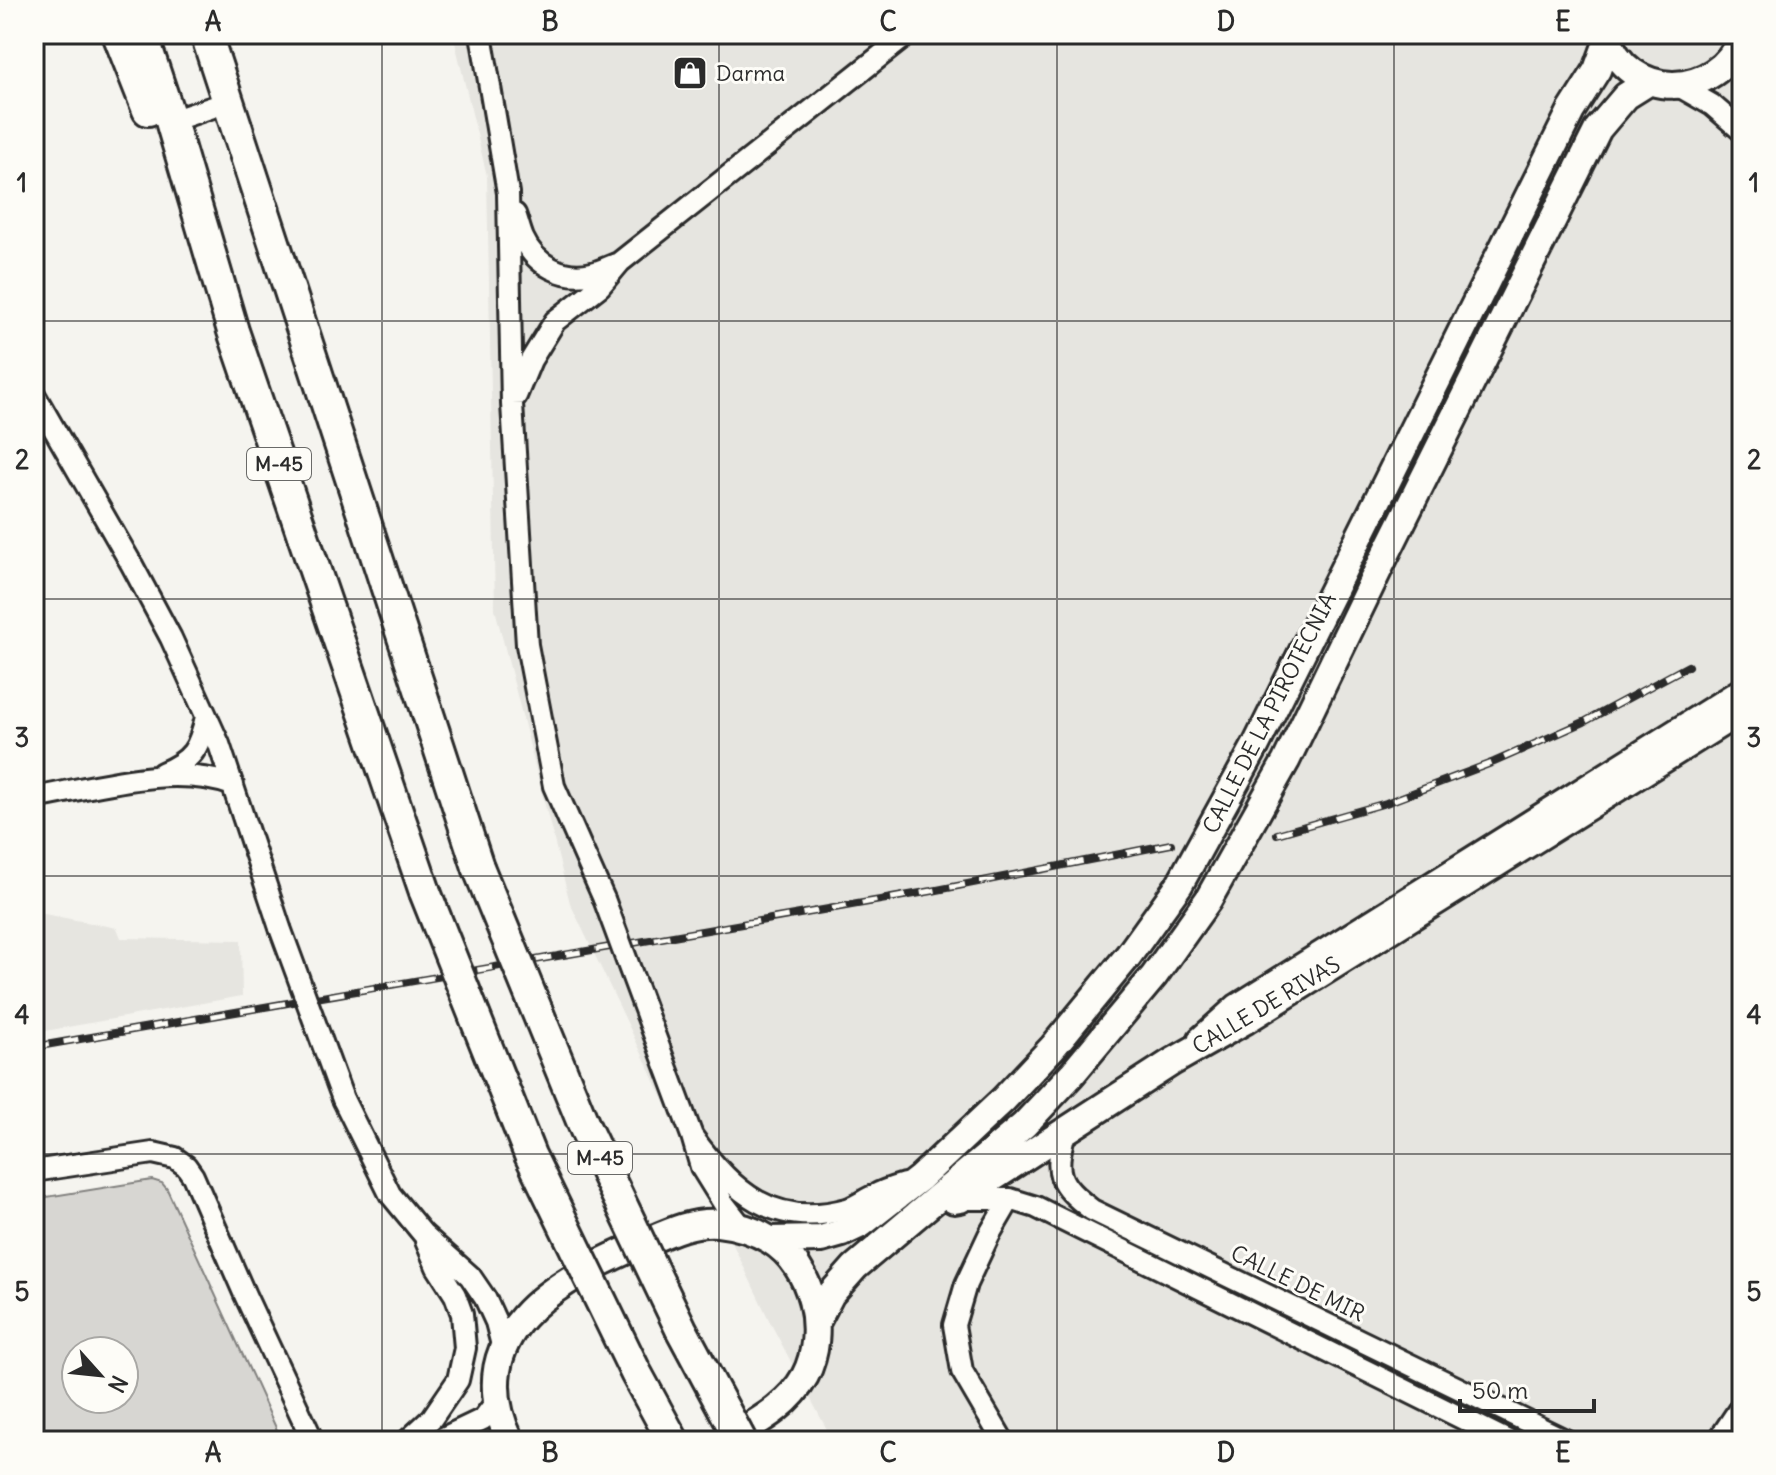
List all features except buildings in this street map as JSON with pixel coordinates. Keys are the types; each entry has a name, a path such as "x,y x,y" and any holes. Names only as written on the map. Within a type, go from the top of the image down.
{"highway":[{"path":"118,34 233,331"},
{"name":"M-45","path":"142,34 233,331 425,892 530,1155 636,1373 673,1441"},
{"name":"M-45","path":"206,34 478,867 585,1128 681,1329 741,1441"},
{"path":"220,34 297,313"}],"main road":[{"path":"1607,37 1612,50 1632,72 1650,81 1677,85 1700,80 1720,68 1742,36"},
{"name":"CALLE DE LA PIROTECNIA","path":"771,1240 821,1239 842,1233 861,1224 920,1178 1003,1100 1053,1047 1128,956 1179,885 1256,745 1571,111 1597,70 1607,37"},
{"name":"CALLE DE LA PIROTECNIA","path":"931,1205 1024,1125 1072,1074 1154,976 1208,900 1286,761 1598,129 1626,96 1650,81"},
{"name":"CALLE DE RIVAS","path":"816,1323 831,1294 855,1267 931,1205 960,1199 1172,1062 1246,1020 1742,710"},
{"path":"510,1441 496,1402 495,1378 503,1349 522,1317 556,1286 611,1257 677,1229 714,1223 742,1227 771,1240 788,1255 801,1272 811,1296 816,1323 813,1355 805,1376 790,1396 770,1414 726,1441"}],"street":[{"path":"481,34 508,193 523,240 536,258 550,268 570,275 590,273 620,262"},
{"path":"512,404 531,360 555,321 600,286 620,262 908,34"},
{"path":"1677,85 1712,105 1742,131"},
{"path":"171,121 228,102"},
{"path":"508,193 512,404 527,645 554,786 604,899 701,1167 742,1227"},
{"path":"34,394 80,471 171,638 219,744 280,928 343,1099 390,1194 423,1234 470,1276 485,1298 503,1349"},
{"path":"1172,1062 1236,1005 1742,688"},
{"path":"34,798 153,776 180,766 193,754 201,739 206,717"},
{"path":"153,776 212,778 233,785"},
{"name":"CALLE DE MIR","path":"1065,1131 1059,1155 1061,1179 1073,1195 1092,1210 1567,1441"},
{"path":"692,1136 712,1165 734,1186 757,1202 778,1210 804,1214 851,1208 876,1194 920,1178"},
{"path":"34,1171 153,1153 175,1158 186,1166 313,1441"},
{"path":"960,1199 1010,1199 1036,1207 1508,1441"},
{"path":"1003,1441 962,1371 954,1325 966,1284 1010,1199"},
{"path":"407,1441 432,1418 458,1380 465,1348 462,1314 455,1295 437,1267 423,1234"},
{"path":"437,1441 483,1419 496,1402"},
{"path":"1718,1441 1742,1405"}],"shaded area":[{"path":"453,34 1742,34 1742,1441 833,1441 771,1324 570,903 495,609 487,176"},
{"path":"34,912 117,928 121,938 241,940 242,996 34,1033"},
{"path":"152,1180 162,1183 282,1441 34,1441 34,1199"}],"railway":[{"path":"1277,834 1386,803 1494,762 1584,722 1688,666"},
{"path":"34,1047 932,891 1171,844"}],"place":[{"name":"Darma","path":"690,73"}]}
